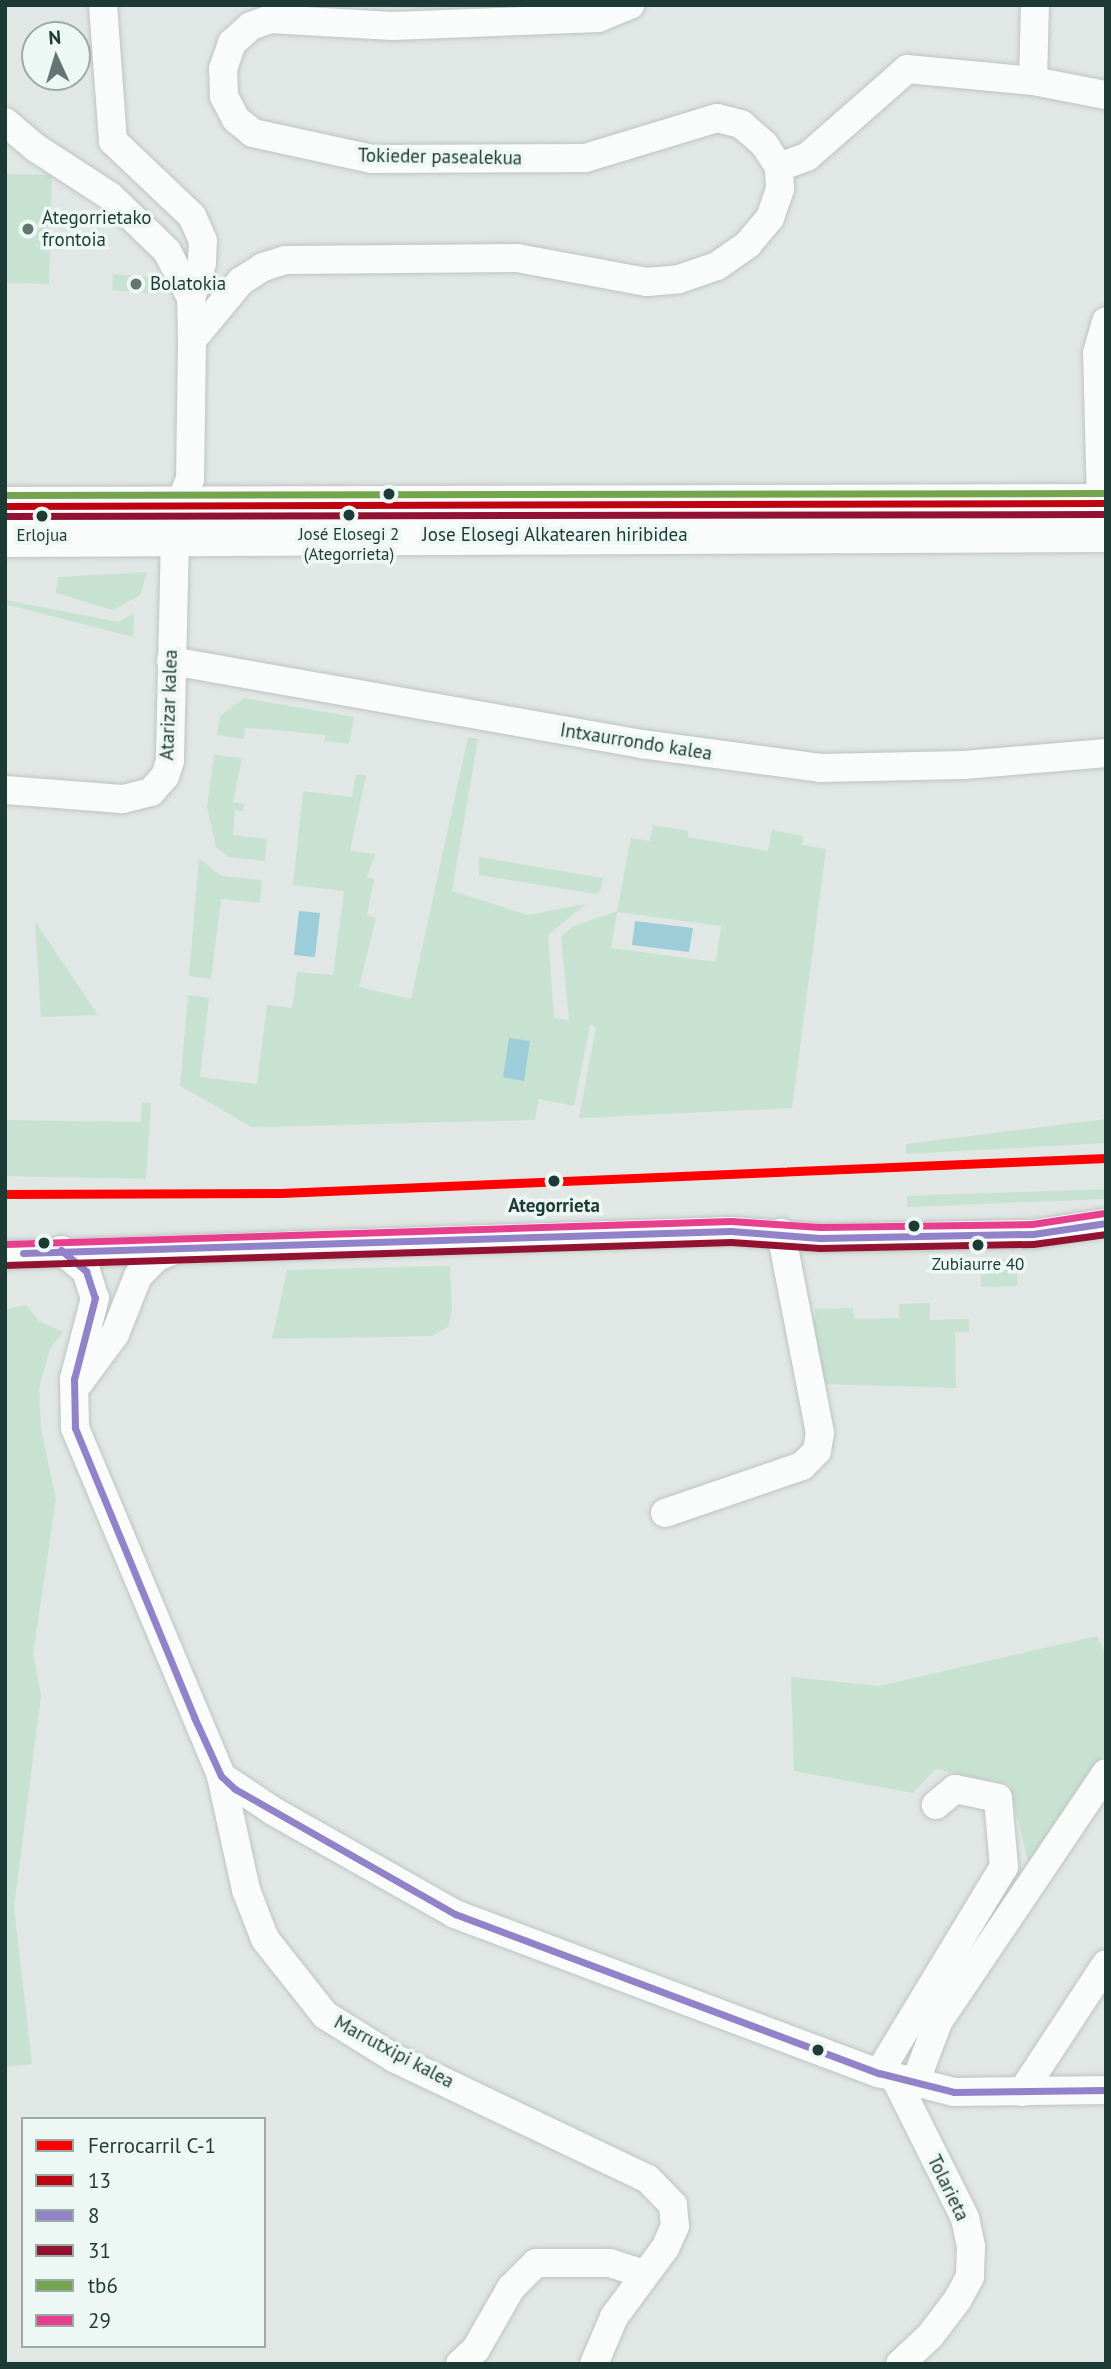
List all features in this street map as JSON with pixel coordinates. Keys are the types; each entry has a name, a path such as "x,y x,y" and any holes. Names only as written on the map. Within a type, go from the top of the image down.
{"main road":[{"path":"5,506 176,522"},
{"name":"Jose Elosegi Alkatearen hiribidea","path":"5,538 176,522 1104,513"}],"street":[{"path":"103,5 113,141 192,216 203,241 202,263 191,298"},
{"name":"Tokieder pasealekua","path":"630,5 598,18 393,26 270,19 251,26 232,43 223,69 224,96 236,119 253,133 372,159 585,158 717,118 741,124 764,144 779,167"},
{"path":"1033,80 1035,5"},
{"path":"192,340 241,281 264,267 286,260 517,258 647,282 679,279 717,266 748,244 770,218 780,189 779,167 807,157 907,69 1033,80 1106,95"},
{"path":"5,122 141,222 167,251 191,298"},
{"name":"Atarizar kalea","path":"5,790 122,799 151,792 170,761 176,522 190,479 191,298"},
{"path":"1104,513 1097,353 1106,321"},
{"name":"Intxaurrondo kalea","path":"171,662 641,744 820,768 964,765 1106,754"},
{"path":"5,1274 29,1251 781,1233 820,1238 1033,1234 1106,1223"},
{"path":"665,1513 802,1466 817,1451 820,1433 781,1233"},
{"path":"73,1395 115,1334 138,1276 158,1257 180,1249"},
{"name":"Marrutxipi kalea","path":"29,1251 86,1271 95,1298 73,1395 75,1428 95,1485 221,1776 246,1890 265,1939 325,2015 394,2057 575,2142 663,2192 673,2204 675,2227 614,2317 594,2364"},
{"path":"896,2078 938,2022 1106,1773"},
{"path":"221,1776 263,1806 454,1914 896,2078 954,2092 1106,2090"},
{"path":"896,2078 1004,1867 998,1798 955,1789 936,1805"},
{"path":"1022,2092 1106,1964"},
{"name":"Tolarieta","path":"896,2078 965,2218 971,2246 970,2277 958,2299 930,2336 900,2364"},
{"path":"460,2364 476,2349 511,2288 536,2263 610,2263 644,2274"}],"green space":[{"path":"298,5 560,5 443,9"},
{"name":"Ategorrietako frontoia","path":"5,174 52,175 49,284 5,283"},
{"name":"Bolatokia","path":"113,274 161,278 159,294 112,290"},
{"path":"147,572 140,595 113,610 56,593 58,577"},
{"path":"5,600 118,622 134,613 133,637 5,604"},
{"path":"244,698 354,717 349,744 325,741 325,735 277,730 245,728 244,739 217,735 220,716"},
{"path":"468,737 478,739 452,891 528,915 586,904 548,935 554,1018 569,1020 561,936 574,926 617,911 631,838 650,841 653,825 688,831 688,837 768,851 772,830 803,836 802,845 826,849 792,1108 579,1118 596,1027 590,1025 574,1106 539,1099 535,1120 252,1127 180,1086 188,995 209,998 200,1077 257,1084 267,1005 292,1008 297,972 333,975 344,891 293,885 303,791 352,797 356,775 366,775 350,851 375,854 367,877 374,879 367,915 376,918 359,987 411,999","holes":["617,912 721,926 716,962 611,948"]},
{"path":"214,755 242,758 233,802 244,804 243,811 235,810 233,835 267,839 265,861 229,857 216,847 207,807"},
{"path":"479,857 603,878 601,889 596,894 479,875"},
{"path":"199,858 221,876 262,880 260,903 221,899 211,979 189,976"},
{"path":"35,921 98,1015 41,1017"},
{"path":"142,1102 151,1103 146,1179 5,1176 5,1120 141,1122"},
{"path":"1106,1119 1106,1143 906,1154 906,1144"},
{"path":"1106,1189 1106,1199 907,1207 907,1196"},
{"path":"1004,1259 1017,1270 1017,1286 981,1287 981,1260"},
{"path":"450,1266 452,1311 448,1327 432,1336 272,1339 287,1270"},
{"path":"930,1303 930,1320 969,1319 969,1332 955,1332 956,1388 824,1384 811,1320 815,1319 815,1309 853,1308 854,1319 899,1318 899,1304"},
{"path":"26,1305 39,1321 63,1332 50,1349 39,1388 41,1429 56,1499 33,1654 41,1695 14,1907 32,2064 5,2067 5,1334 7,1309"},
{"path":"1097,1636 1106,1655 1106,1751 1029,1865 1009,1784 935,1769 913,1793 794,1771 791,1677 879,1686"}],"water":[{"path":"299,911 320,913 315,957 294,955"},
{"path":"635,921 693,928 689,952 632,945"},
{"path":"509,1038 530,1041 524,1081 503,1077"}],"rail line":[{"name":"C-1","path":"5,1194 281,1193 1106,1158"}],"transit line":[{"name":"tb6","path":"5,495 1106,493"},
{"name":"13","path":"5,506 1106,503"},
{"name":"31","path":"5,516 1106,514"},
{"name":"29","path":"5,1244 731,1221 820,1227 1032,1224 1104,1213"},
{"name":"8","path":"23,1253 731,1231 820,1238 1033,1234 1106,1223"},
{"name":"31","path":"5,1265 731,1242 820,1248 1033,1244 1106,1234"},
{"name":"8","path":"61,1250 86,1271 95,1298 74,1379 75,1428 194,1717 221,1776 235,1789 455,1914 879,2073 954,2092 1106,2090"}],"place":[{"name":"Ategorrietako frontoia","path":"28,229"},
{"name":"Bolatokia","path":"136,284"},
{"name":"José Elosegi 2 (Ategorrieta)","path":"349,515"},
{"name":"Erlojua","path":"42,516"},
{"name":"Ategorrieta","path":"554,1181"},
{"name":"Zubiaurre 40","path":"978,1245"}]}
